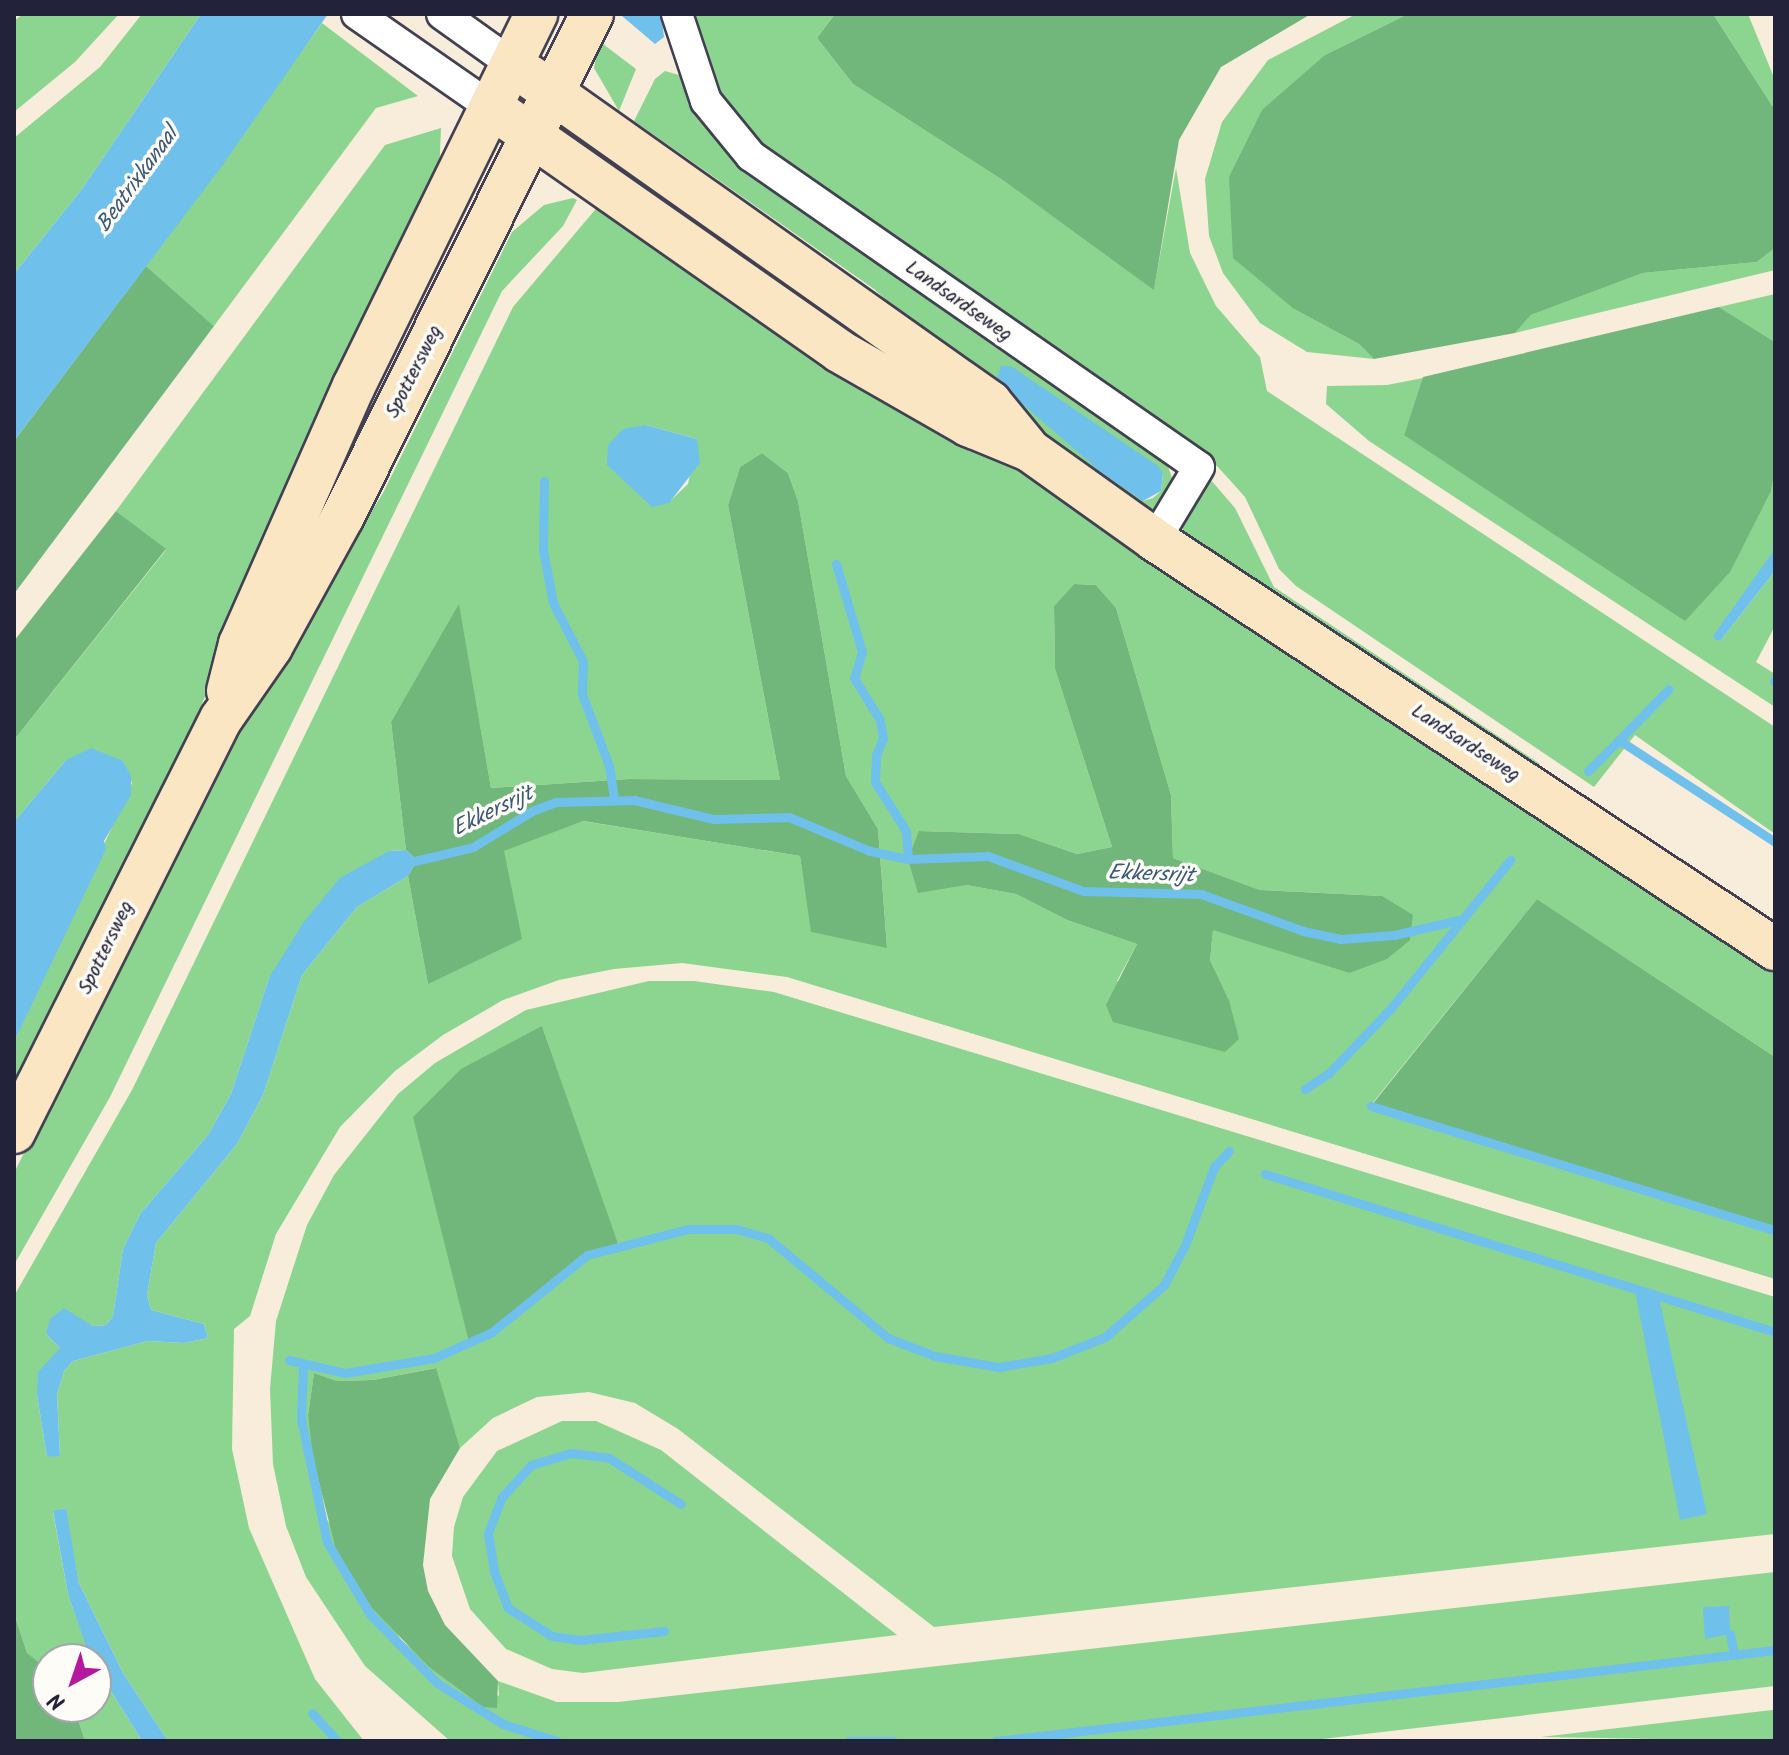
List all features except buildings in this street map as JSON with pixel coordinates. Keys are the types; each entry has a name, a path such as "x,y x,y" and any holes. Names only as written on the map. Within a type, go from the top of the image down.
{"street":[{"path":"357,14 491,107"},
{"name":"Spottersweg","path":"221,719 240,644 297,513 536,14"},
{"name":"Spottersweg","path":"14,1132 221,719 271,647 343,516 592,14"},
{"name":"Landsardseweg","path":"677,14 687,52 706,101 719,121 769,171 1199,467 1155,540"},
{"path":"443,15 512,64"},
{"name":"Landsardseweg","path":"512,64 990,402 1029,450"},
{"name":"Landsardseweg","path":"491,107 839,351 968,425 1029,450 1155,540 1775,949"}],"green space":[{"path":"23,14 119,14 75,62 14,112 14,21"},
{"path":"142,14 201,14 82,189 14,274 14,138 100,67"},
{"path":"690,14 835,14 817,38 853,84 1004,181 1154,289 1176,168 1190,253 1216,306 1260,357 1267,391 1775,727 1775,834 1635,735 1594,787 1296,586 1279,569 1245,497 1218,467 746,134 723,105"},
{"path":"835,14 1311,14 1221,67 1179,140 1154,290 1004,181 853,84 817,38"},
{"path":"1356,14 1408,14 1325,55 1294,309 1359,344 1374,359 1307,352 1260,323 1223,273 1209,236 1205,179 1222,122 1268,60"},
{"path":"1408,14 1713,14 1775,110 1775,248 1757,262 1643,273 1531,315 1515,333 1374,359 1359,344 1294,309 1233,258 1229,177 1262,110 1325,55"},
{"path":"1713,14 1748,14 1775,80 1775,110"},
{"path":"322,23 418,96 376,108 214,326 146,266"},
{"path":"599,41 636,69 619,111 594,68"},
{"path":"665,71 679,75 715,137 763,183 1167,464 1174,483 1158,507 1150,511 1084,473 874,289 634,121 655,79","holes":["1127,447 1163,474 1161,491 1143,501"]},
{"path":"441,128 439,177 141,839 14,1097 14,1042 132,783 123,761 66,760 14,822 14,740 166,550 116,511 385,145"},
{"path":"573,198 577,200 563,226 502,291 110,1097 14,1265 14,1173 241,719 383,493 512,232 544,205"},
{"path":"600,204 1017,466 1775,964 1775,1057 1537,899 1371,1105 1775,1230 1775,1279 787,977 682,963 614,969 559,980 503,1000 443,1035 395,1071 340,1127 276,1234 250,1316 234,1329 232,1449 249,1528 315,1679 364,1741 168,1741 123,1673 112,1650 112,1643 108,1643 79,1583 65,1508 53,1512 68,1594 85,1643 32,1643 32,1658 27,1653 14,1613 14,1296 132,1090 513,307","holes":["646,425 697,439 688,484 669,502 652,506","762,453 788,473 798,501 846,776 878,829 887,947 812,932 800,856 582,821 503,851 428,984 408,876 357,907 302,975 263,1095 237,1144 156,1243 147,1295 151,1310 204,1324 208,1338 184,1343 148,1341 73,1361 64,1371 57,1394 60,1455 47,1457 37,1395 60,1348 46,1334 51,1325 64,1309 93,1326 106,1325 113,1316 123,1249 140,1214 208,1135 231,1094 269,978 389,851 406,850 391,722 459,606 491,788 629,779 780,780 728,505 740,467","1074,584 1096,585 1116,608 1171,795 1173,858 1260,890 1382,896 1349,973 1213,929 1210,960 1229,1000 1117,981 1137,944 1067,920 1016,894 966,885 919,831 1019,834 1077,854 1112,847 1055,669 1054,606"]},
{"path":"1775,248 1775,270 1515,333 1531,315 1643,273 1757,262"},
{"path":"146,266 214,326 14,594 14,441"},
{"path":"1775,294 1775,342 1719,307"},
{"path":"1719,307 1775,342 1775,471 1771,491 1730,572 1685,621 1404,435 1423,377"},
{"path":"1423,378 1404,435 1771,491 1775,471 1775,549 1721,640 1775,571 1775,626 1756,662 1775,674 1775,707 1369,441 1326,404 1327,386 1387,385"},
{"path":"762,453 788,473 798,501 846,776 878,829 887,948 811,932 800,856 583,821 504,851 522,939 428,984 408,876 417,860 406,850 391,722 459,604 491,788 629,779 780,780 728,505 740,467"},
{"path":"1210,479 1235,508 1274,587 1540,764 1528,770 1183,537 1183,521"},
{"path":"116,511 166,549 14,740 14,641"},
{"path":"1074,584 1096,585 1116,608 1171,795 1173,858 1260,890 1382,896 1413,915 1410,940 1387,959 1349,973 1213,930 1210,960 1229,1000 1239,1039 1225,1052 1113,1022 1106,1005 1137,944 1067,920 1016,894 966,885 918,893 908,859 919,831 1019,834 1077,854 1112,847 1055,669 1054,606"},
{"path":"1537,899 1775,1057 1775,1230 1371,1106"},
{"path":"649,981 694,981 774,992 1775,1297 1775,1534 934,1627 678,1429 635,1403 589,1392 537,1397 493,1418 460,1448 435,1368 373,1380 337,1381 314,1373 308,1415 326,1518 401,1640 483,1707 499,1695 498,1681 557,1702 618,1702 1775,1572 1775,1686 1305,1741 450,1741 365,1666 306,1577 286,1526 273,1464 270,1389 276,1321 307,1225 334,1175 398,1094 435,1063 526,1010","holes":["542,1026 617,1244 587,1256 470,1346"]},
{"path":"542,1026 618,1244 587,1256 470,1346 413,1117 461,1069"},
{"path":"436,1368 460,1448 430,1499 423,1565 428,1591 445,1625 498,1681 497,1708 483,1707 429,1667 372,1608 336,1550 313,1458 308,1415 314,1373 337,1381 373,1380"},
{"path":"562,1421 596,1421 661,1450 897,1635 583,1673 552,1669 506,1649 470,1609 452,1556 454,1527 463,1497 497,1451"},
{"path":"14,1613 27,1653 32,1657 32,1723 79,1723 85,1741 14,1741"},
{"path":"112,1693 142,1741 85,1741 79,1723 112,1723"},
{"path":"1772,1710 1775,1710 1775,1741 1541,1737"}],"water":[{"name":"Beatrixkanaal","path":"201,14 328,14 222,166 14,441 14,274 82,189"},
{"path":"661,14 664,37 655,44 622,16"},
{"path":"1001,366 1011,366 1158,466 1163,473 1161,491 1143,501 1102,473 996,381"},
{"path":"646,425 697,439 700,463 669,503 652,507 607,465 608,445 623,429"},
{"path":"1775,549 1775,571 1721,640 1716,640 1713,636"},
{"path":"91,748 123,761 131,776 131,795 104,841 106,849 14,1042 14,822 66,760"},
{"path":"406,850 417,860 408,876 357,907 302,975 263,1095 237,1144 156,1243 147,1295 151,1310 204,1324 208,1338 184,1343 148,1341 73,1361 64,1371 57,1394 60,1456 47,1457 37,1395 38,1372 60,1348 46,1334 50,1319 64,1308 93,1326 106,1325 113,1316 123,1249 140,1214 208,1135 231,1094 269,978 303,923 340,878 389,851"},
{"path":"1635,1291 1659,1298 1707,1514 1680,1520"},
{"path":"66,1508 79,1583 108,1643 85,1643 68,1594 53,1511"},
{"path":"1729,1606 1730,1634 1705,1639 1703,1607"},
{"path":"112,1650 123,1673 168,1741 142,1741 112,1693"}],"waterway":[{"path":"544,481 543,550 553,603 583,661 582,694 609,766 614,799"},
{"path":"836,564 862,652 854,678 880,720 883,738 876,755 875,782 906,831 908,859"},
{"name":"Ekkersrijt","path":"1619,740 1669,689"},
{"name":"Ekkersrijt","path":"1588,771 1619,740 1775,842"},
{"name":"Ekkersrijt","path":"406,863 473,847 532,811 556,802 634,800 713,819 789,817 870,851 908,859 988,856 1083,891 1201,894 1303,931 1341,939 1394,935 1462,919"},
{"name":"Ekkersrijt","path":"1305,1089 1329,1073 1392,1007 1510,860"},
{"path":"1371,1106 1775,1230"},
{"name":"Ekkersrijt","path":"289,1360 345,1373 434,1358 492,1332 587,1255 688,1229 736,1229 768,1238 888,1338 935,1356 999,1367 1052,1358 1105,1337 1164,1285 1185,1245 1214,1167 1229,1151"},
{"path":"1265,1174 1775,1332"},
{"path":"303,1365 301,1419 327,1542 370,1614 437,1683 503,1724 557,1741"},
{"path":"664,1631 580,1640 552,1636 508,1608 494,1571 488,1533 502,1497 531,1465 571,1453 609,1458 681,1504"},
{"path":"1730,1634 1734,1655"},
{"path":"996,1741 1775,1650"},
{"path":"312,1713 337,1741"},
{"path":"849,1741 893,1741"}]}
